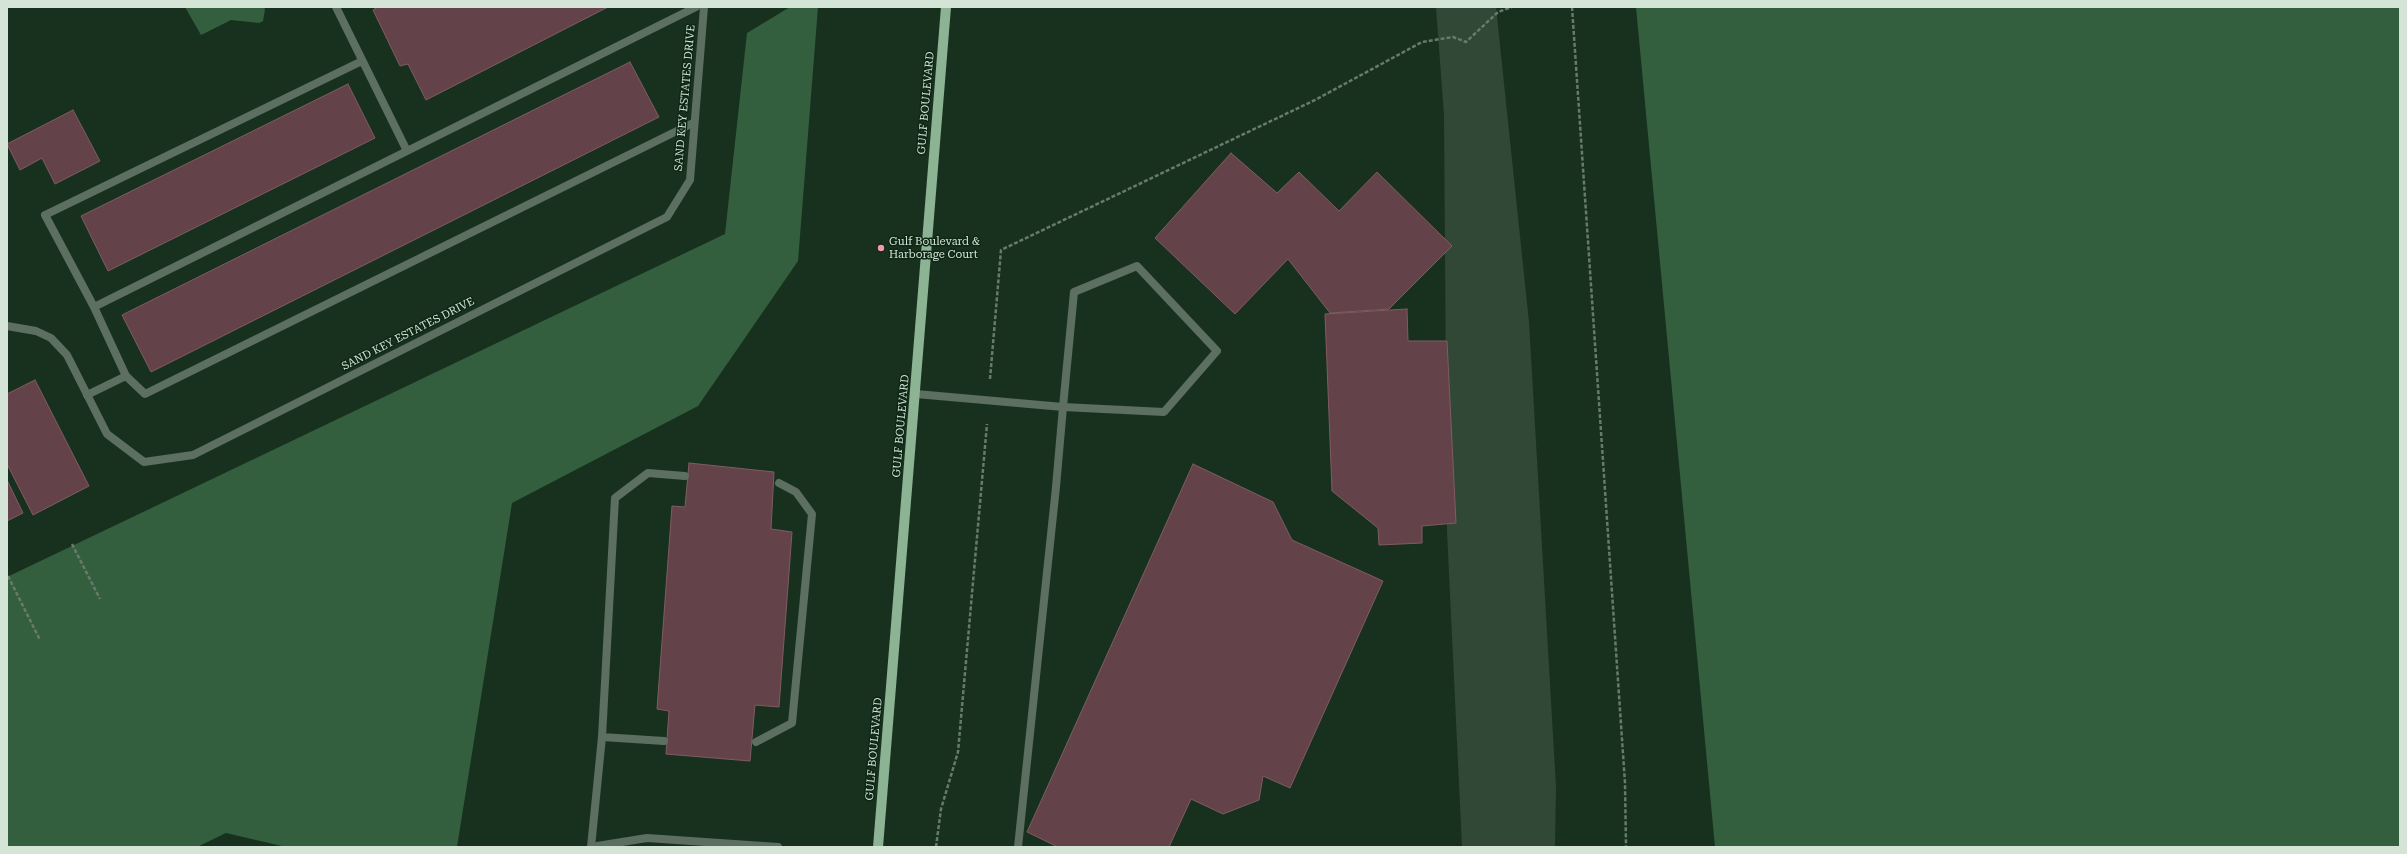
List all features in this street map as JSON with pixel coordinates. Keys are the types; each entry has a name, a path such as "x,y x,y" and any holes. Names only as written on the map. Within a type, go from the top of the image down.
{"main road":[{"name":"GULF BOULEVARD","path":"878,847 916,394 946,7"}],"street":[{"path":"336,7 407,151"},
{"path":"94,307 696,7"},
{"name":"SAND KEY ESTATES DRIVE","path":"7,326 36,331 51,338 67,355 107,434 144,462 193,455 667,217 690,180 693,123 704,7"},
{"path":"362,61 45,215 94,307 126,376 145,394 693,123"},
{"path":"916,394 1064,407 1164,412 1217,350 1137,266 1074,292 1064,407 1056,487 1018,847"},
{"path":"87,394 126,376"},
{"path":"685,476 648,474 615,498 602,737 591,847 647,838 778,847"},
{"path":"756,742 792,722 812,514 796,492 778,483"},
{"path":"602,737 664,741"}],"path":[{"path":"936,847 940,809 958,752 1001,250 1315,100 1422,42 1453,37 1466,42 1498,12 1512,7"},
{"path":"1572,7 1624,767 1626,847"},
{"path":"72,544 100,599"},
{"path":"8,576 40,640"}],"shaded area":[{"path":"185,7 263,7 265,9 263,21 259,23 231,20 201,35"},
{"path":"790,7 818,7 798,261 698,406 512,503 457,847 286,847 226,833 197,847 7,847 7,577 725,234 747,33"},
{"path":"1436,7 1496,7 1529,322 1556,787 1555,847 1462,847 1447,531 1444,115"},
{"path":"1636,7 2400,7 2400,847 1715,847"}],"building":[{"path":"378,7 608,7 426,100 408,64 400,66 373,10"},
{"path":"630,62 659,117 151,372 122,315"},
{"path":"348,84 375,138 108,271 81,216"},
{"path":"73,110 100,161 55,184 42,158 20,170 7,144"},
{"path":"1231,153 1277,193 1299,172 1339,211 1377,172 1452,246 1389,309 1330,313 1288,259 1235,314 1155,238"},
{"path":"1407,309 1408,341 1447,341 1456,523 1422,526 1422,543 1379,545 1378,528 1332,491 1325,314"},
{"path":"35,380 89,486 33,515 7,464 7,394"},
{"path":"689,463 774,472 771,529 792,532 779,707 755,705 750,761 666,754 669,711 657,709 672,506 685,507"},
{"path":"1193,464 1273,502 1292,540 1383,581 1290,788 1263,776 1259,800 1223,814 1191,799 1169,847 1058,847 1027,832"},
{"path":"7,480 23,513 7,521"}],"place":[{"name":"Gulf Boulevard & Harborage Court","path":"881,248"}]}
